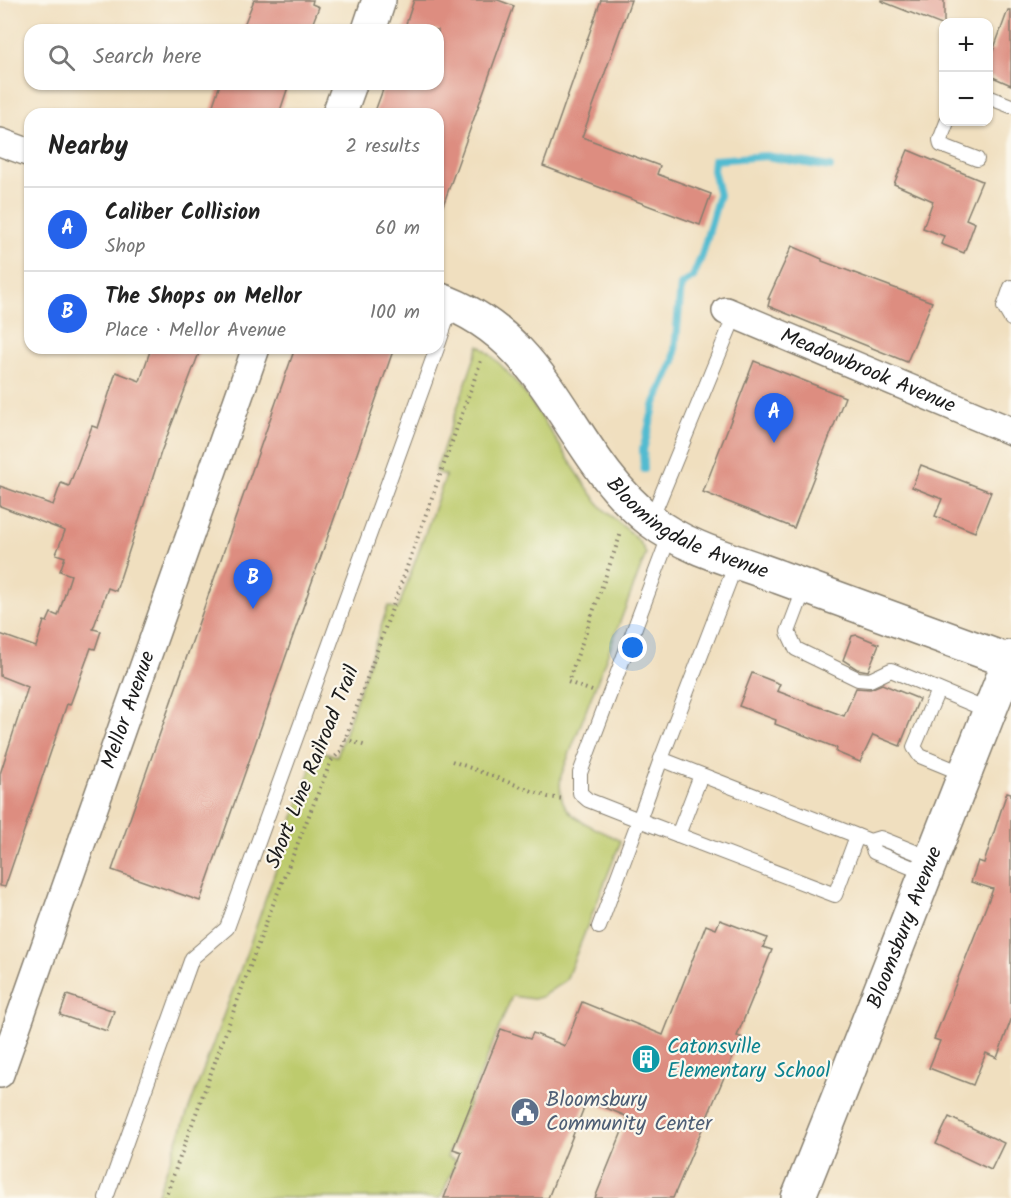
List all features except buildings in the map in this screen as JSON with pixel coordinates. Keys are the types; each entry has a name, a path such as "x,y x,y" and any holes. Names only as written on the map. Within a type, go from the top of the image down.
{"street":[{"path":"371,24 379,0"},
{"path":"341,108 348,90"},
{"path":"0,142 24,151"},
{"name":"Bloomingdale Avenue","path":"445,302 479,317 499,331 524,356 618,490 648,526 737,561 1010,659"},
{"name":"Meadowbrook Avenue","path":"731,313 1011,431"},
{"name":"Mellor Avenue","path":"0,1074 254,354"},
{"name":"Bloomsbury Avenue","path":"798,1198 872,1016 927,866 1010,659"}],"lane":[{"path":"993,99 1011,106"},
{"path":"946,126 941,145 977,159"},
{"path":"1011,287 1004,307 1011,319"},
{"path":"731,313 648,526 578,784 580,793 588,800 835,896 864,839"},
{"path":"106,1198 192,958 227,928 434,354"},
{"path":"599,927 737,561"},
{"path":"806,586 788,632 796,650 858,679 870,680 891,670 989,711"},
{"path":"938,690 914,747 915,751 920,756 964,774"},
{"path":"661,759 864,839 880,838 927,866"},
{"path":"678,835 701,775"}],"path":[{"name":"Short Line Railroad Trail","path":"165,1198 270,912 331,761 341,751 486,347"},
{"path":"595,693 568,682 648,526"},
{"path":"345,739 366,746"},
{"path":"452,761 548,797 565,799"}],"green space":[{"path":"479,345 498,362 530,400 599,504 632,534 646,554 561,776 560,791 569,811 587,824 620,841 619,846 566,980 541,997 533,999 512,996 447,1157 456,1161 441,1198 156,1198 252,938 317,750 337,756 388,606 398,609 446,475 435,472"}],"waterway":[{"path":"644,469 643,450 655,403 674,361 681,285 693,277 702,255 719,195 713,170 714,160 766,156 830,167"}],"place":[{"name":"Caliber Collision","path":"774,443"},
{"name":"The Shops on Mellor","path":"253,609"},
{"name":"Catonsville Elementary School","path":"646,1059"},
{"name":"Bloomsbury Community Center","path":"525,1112"}]}
